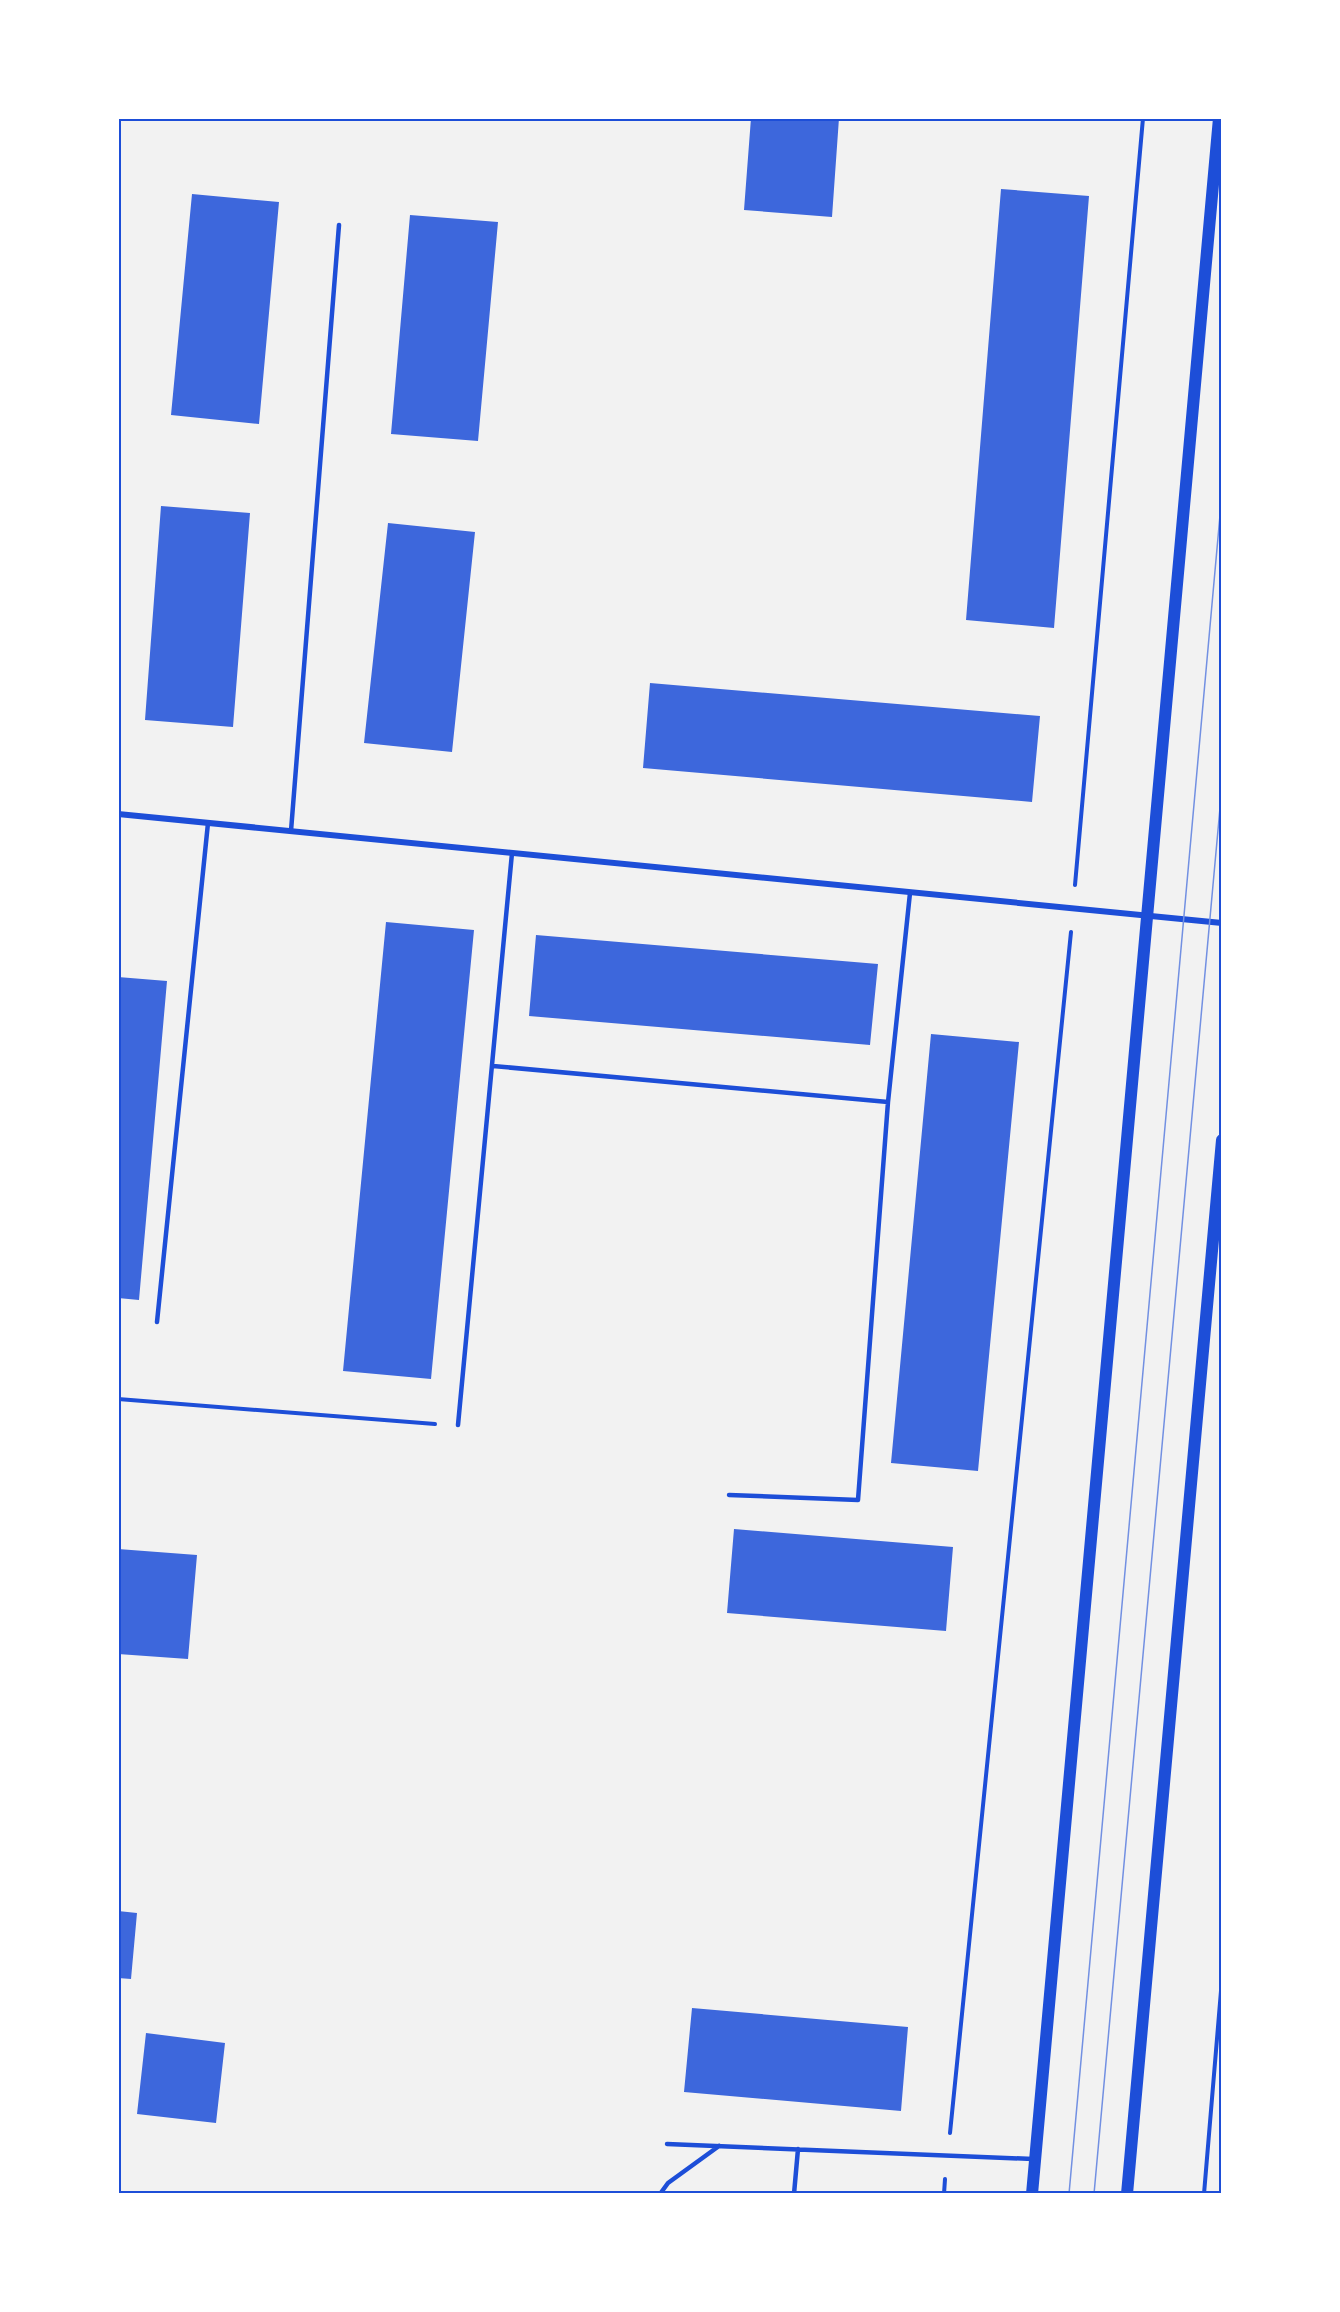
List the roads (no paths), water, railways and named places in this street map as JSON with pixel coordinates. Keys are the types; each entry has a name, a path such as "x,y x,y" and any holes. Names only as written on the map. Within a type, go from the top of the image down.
{"main road":[{"path":"1032,2193 1219,118"},
{"path":"1127,2193 1221,1140"}],"street":[{"path":"118,814 1221,923"}],"lane":[{"path":"291,831 339,225"},
{"path":"157,1322 208,823"},
{"path":"458,1425 512,853"},
{"path":"729,1495 858,1500 888,1102 910,893"},
{"path":"493,1066 888,1102"},
{"path":"667,2145 1035,2159"},
{"path":"660,2193 669,2183 719,2146"},
{"path":"794,2193 798,2150"}],"tram line":[{"path":"1069,2194 1222,493"},
{"path":"1094,2194 1222,786"}]}
